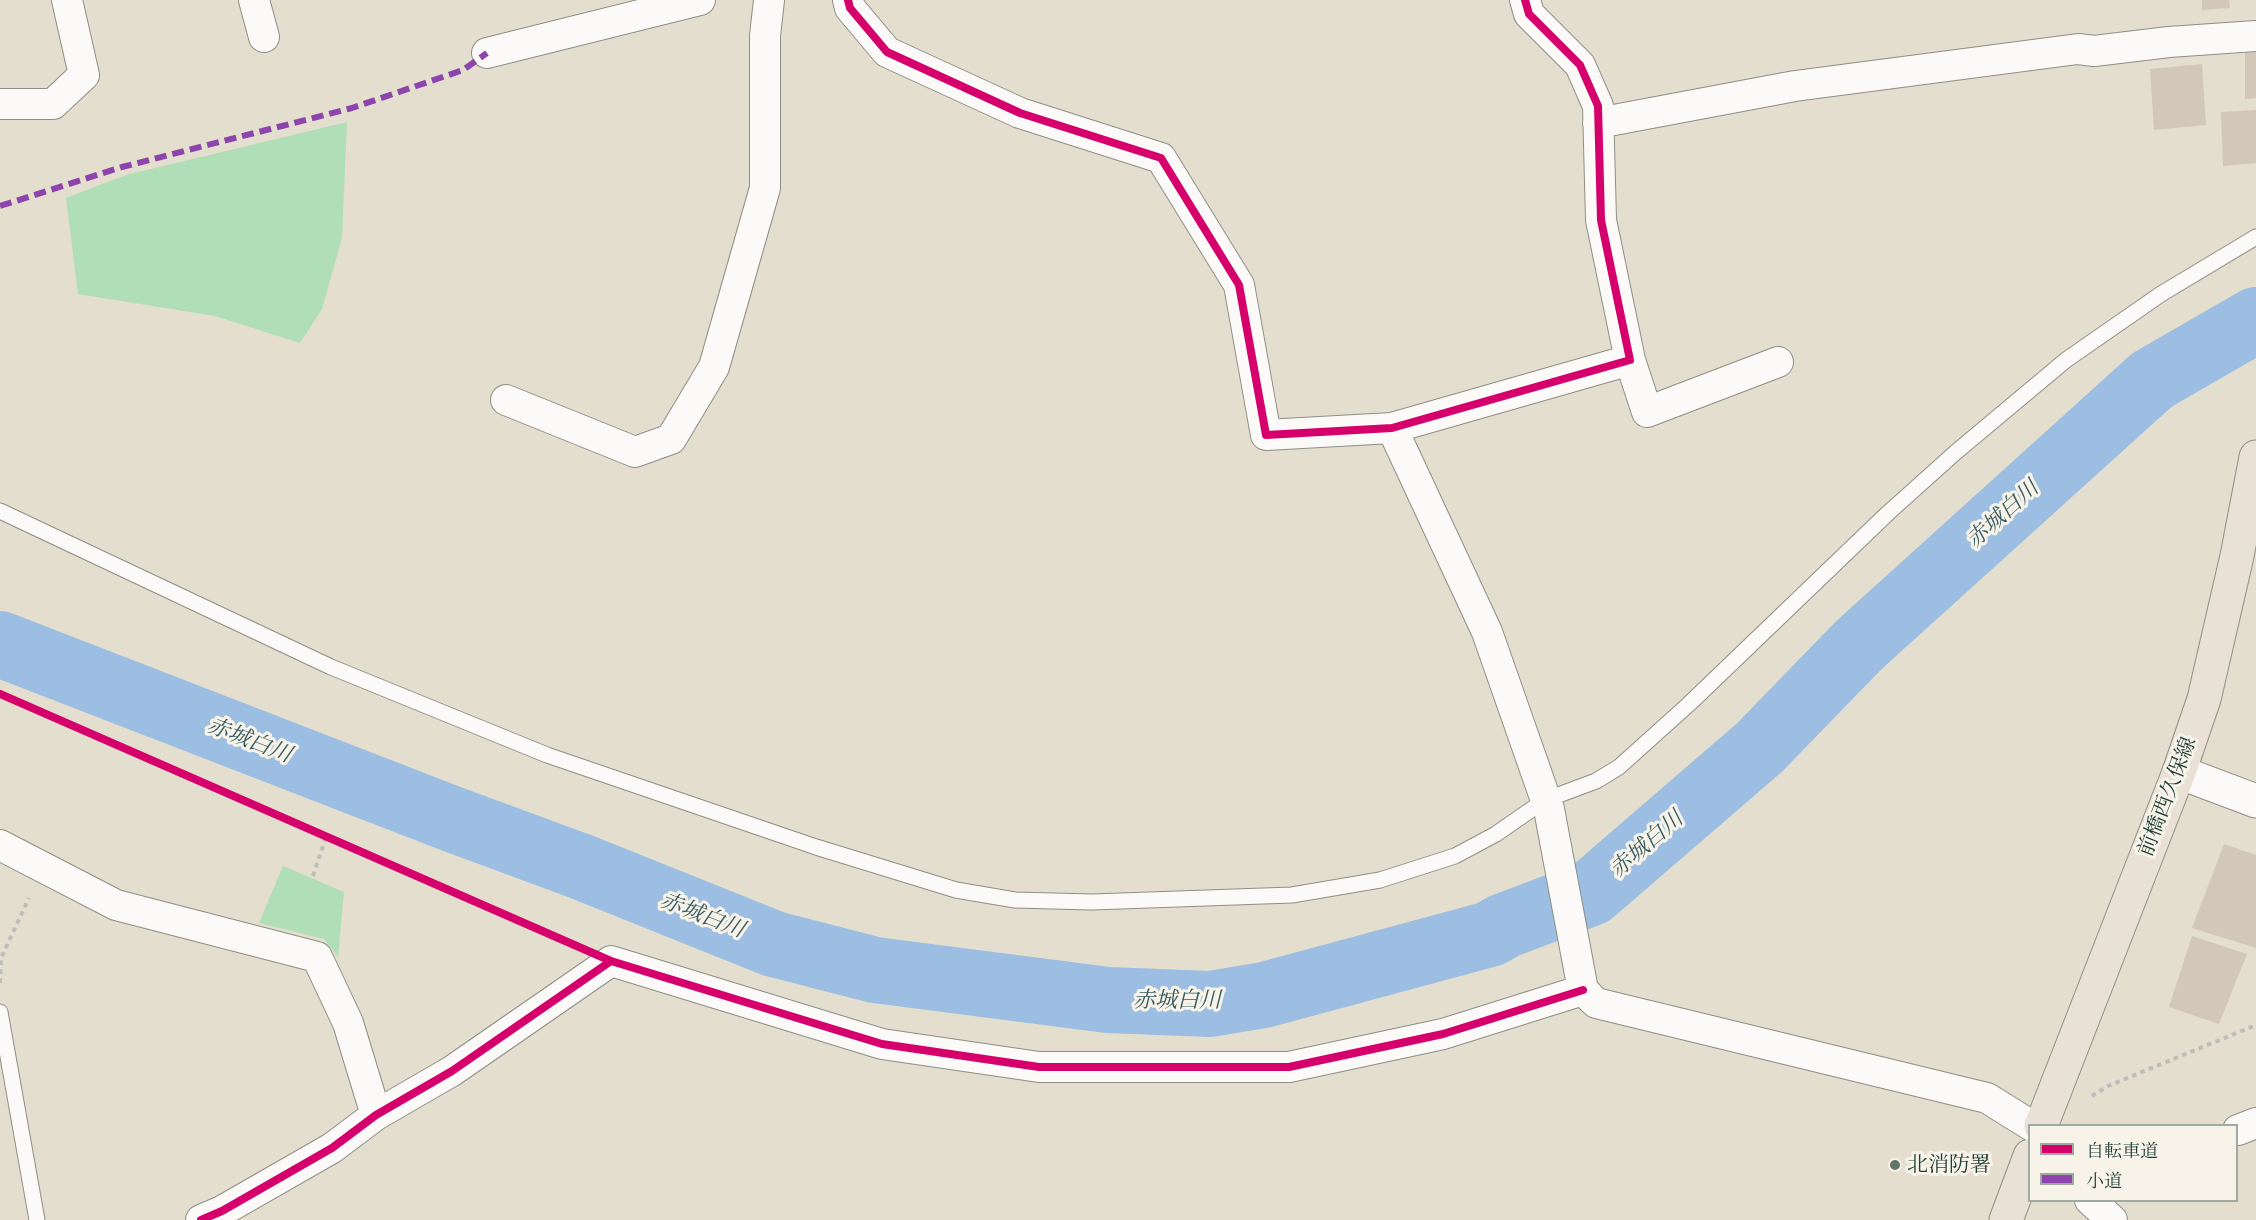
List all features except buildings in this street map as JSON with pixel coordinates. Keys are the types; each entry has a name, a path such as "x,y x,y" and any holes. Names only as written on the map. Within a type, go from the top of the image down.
{"main road":[{"name":"前橋西久保線","path":"2041,1124 2179,771 2204,699 2237,556 2256,457"},
{"path":"2006,1220 2028,1161"}],"street":[{"path":"0,104 53,104 84,75 67,0"},
{"path":"254,0 264,38"},
{"path":"487,53 700,0"},
{"path":"506,400 634,452 671,438 714,367 765,188 765,36 769,0"},
{"path":"848,0 850,8 887,52 1020,113 1161,158 1239,285 1266,435 1392,428 1630,360"},
{"path":"1525,0 1529,14 1580,65 1598,106 1601,220 1630,360 1647,412 1778,362"},
{"path":"1598,123 1819,83 2078,49 2094,51 2169,42 2256,36"},
{"path":"1392,428 1487,632 1547,804 1581,983 1596,1004 1987,1098 2030,1124"},
{"path":"2179,771 2256,801"},
{"path":"0,845 116,905 317,957 348,1023 376,1115"},
{"path":"201,1220 222,1211 332,1148 376,1115 452,1071 611,961 882,1044 1039,1067 1289,1067 1443,1034 1581,983"},
{"path":"2092,1202 2112,1220"}],"lane":[{"path":"0,511 331,667 547,755 816,847 956,890 1015,900 1092,902 1292,895 1380,880 1455,856 1547,804 1596,781 1619,767 1689,704 1888,513 1956,452 2066,360 2161,294 2256,237"},
{"path":"0,1012 37,1220"}],"path":[{"path":"316,832 337,841"},
{"path":"314,876 326,837"},
{"path":"0,983 1,958 44,868"},
{"path":"2090,1098 2108,1086 2256,1025"}],"green space":[{"path":"347,122 342,238 322,309 300,343 215,316 78,294 66,198 126,175"},
{"path":"283,866 344,892 338,957 324,939 259,923"}],"waterway":[{"name":"赤城白川","path":"0,644 582,867 774,944 875,970 1108,1000 1210,1004 1264,995 1490,934 1504,926 1591,893 1759,748 1859,645 2152,380 2256,320"}],"marked path":[{"path":"0,206 122,167 352,108 463,70 487,53"}],"cycle path":[{"path":"848,0 850,8 887,52 1020,113 1161,158 1239,285 1266,435 1392,428 1630,360 1601,220 1598,106 1580,65 1529,14 1525,0"},
{"path":"0,694 611,961 882,1044 1039,1067 1289,1067 1443,1034 1583,990"},
{"path":"201,1220 222,1211 332,1148 376,1115 452,1071 611,961"}],"place":[{"name":"北消防署","path":"1895,1165"}]}
